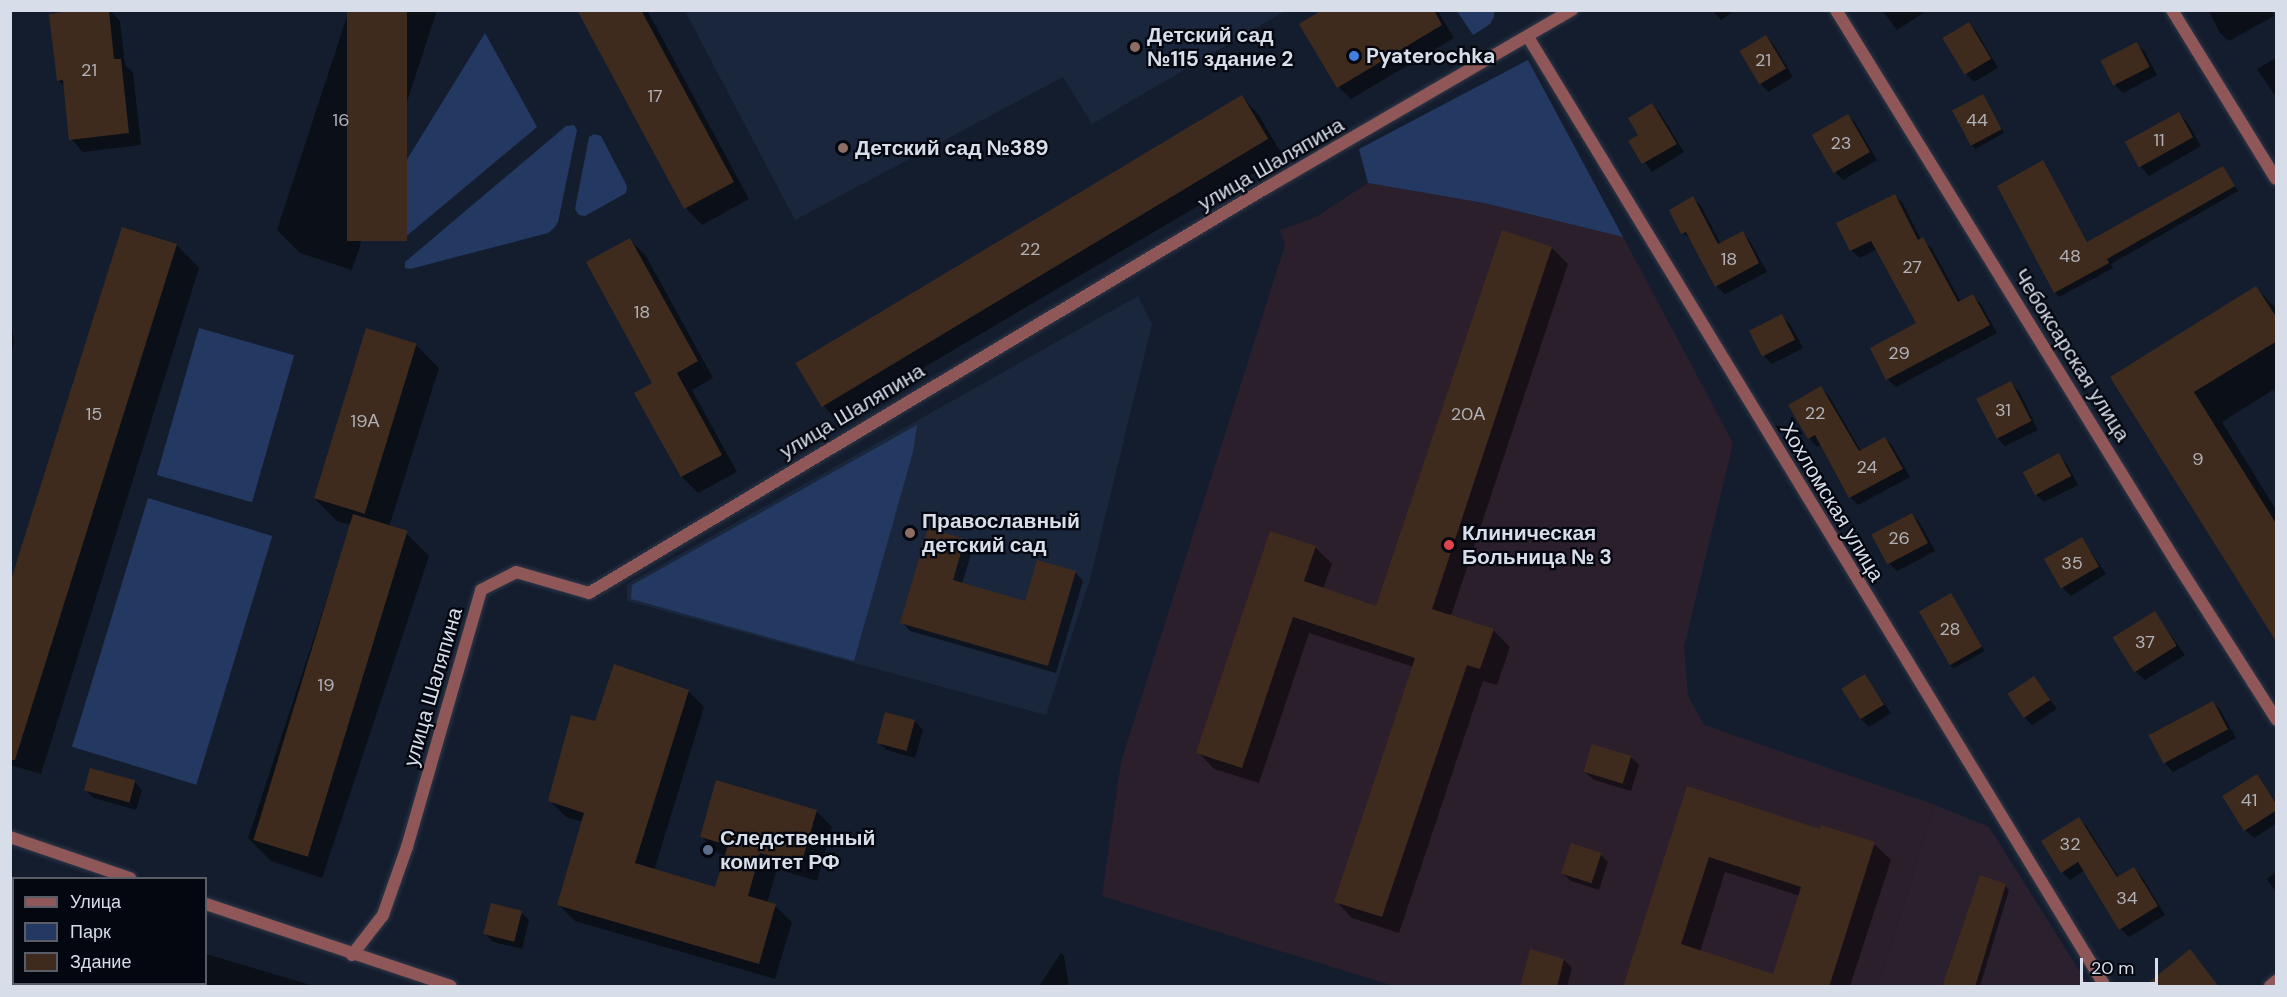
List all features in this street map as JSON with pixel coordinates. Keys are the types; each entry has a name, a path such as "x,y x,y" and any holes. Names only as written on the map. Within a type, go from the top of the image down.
{"street":[{"name":"улица Шаляпина","path":"352,955 383,915 404,856 482,590 516,572 589,593 1256,194 1572,10"},
{"name":"Чебоксарская улица","path":"1836,10 2178,565 2277,719"},
{"path":"2172,10 2277,179"},
{"name":"Хохломская улица","path":"1528,37 2105,987"},
{"path":"10,837 124,877"},
{"path":"207,904 451,987"},
{"path":"2270,987 2277,981"}],"shaded area":[{"name":"Детский сад №389","path":"685,11 1285,11 1092,124 1063,77 795,220"},
{"name":"Клиническая Больница № 3","path":"1368,183 1484,203 1623,237 1733,443 1684,647 1688,696 1704,725 1935,805 1878,986 1394,986 1102,896 1121,762 1285,245 1280,230 1316,217"},
{"name":"Православный детский сад","path":"1138,296 1152,324 1090,579 1046,715 627,601 627,584"},
{"path":"1935,805 1989,827 2089,986 1878,986"}],"green space":[{"path":"1457,11 1494,11 1494,17 1490,24 1473,35"},
{"path":"485,33 537,127 403,239 366,226"},
{"path":"1528,60 1623,237 1484,203 1368,183 1359,149"},
{"path":"574,125 577,130 558,222 554,228 548,233 410,269 405,268 405,262 566,126"},
{"path":"594,134 601,136 627,186 626,193 585,216 579,215 575,209 589,137"},
{"path":"199,328 294,355 252,502 157,475"},
{"path":"917,425 913,452 854,661 631,599 632,585"},
{"path":"148,498 272,536 196,785 72,747"}],"building":[{"path":"78,10 109,10 114,59 121,59 129,133 69,140 63,80 57,81 49,14"},
{"path":"347,10 407,10 407,241 347,241"},
{"path":"577,10 641,10 734,182 684,209"},
{"name":"Pyaterochka","path":"1322,10 1434,10 1442,25 1337,88 1299,24"},
{"path":"1969,22 1991,59 1965,75 1942,38"},
{"path":"1766,35 1786,68 1760,84 1739,51"},
{"path":"2137,42 2150,67 2113,86 2100,61"},
{"path":"1983,94 2002,129 1971,146 1952,110"},
{"path":"1242,95 1268,139 822,407 795,363"},
{"path":"1652,103 1677,144 1642,164 1628,141 1638,135 1628,118"},
{"path":"2179,112 2193,137 2139,167 2125,142"},
{"path":"1848,114 1870,152 1834,173 1812,135"},
{"path":"2043,160 2087,242 2223,166 2235,186 2107,259 2109,263 2054,293 1997,186"},
{"path":"1895,194 1918,240 1923,237 1958,302 1973,294 1990,325 1886,380 1870,348 1916,323 1871,241 1850,251 1836,223"},
{"path":"1693,196 1718,244 1743,231 1759,263 1715,287 1686,232 1681,234 1669,210"},
{"path":"122,227 177,244 15,760 10,760 10,583"},
{"path":"1502,230 1552,247 1432,609 1494,629 1480,669 1467,665 1382,917 1334,902 1415,658 1293,617 1242,768 1196,753 1270,531 1316,546 1304,581 1376,606"},
{"path":"630,238 698,361 677,373 722,455 681,477 634,393 652,383 586,262"},
{"path":"2256,286 2277,318 2277,341 2194,392 2277,525 2277,643 2110,377"},
{"path":"1782,314 1795,340 1762,357 1749,331"},
{"path":"366,328 417,343 365,514 314,498"},
{"path":"2011,381 2031,421 1997,439 1976,399"},
{"path":"1821,386 1859,451 1885,437 1903,469 1849,498 1815,435 1808,439 1788,405"},
{"path":"2059,453 2071,476 2035,495 2023,472"},
{"path":"1912,513 1928,543 1887,565 1871,535"},
{"path":"353,514 408,531 308,857 253,840"},
{"path":"928,528 965,539 953,580 1025,601 1037,560 1076,571 1048,666 900,623"},
{"path":"2082,537 2099,566 2061,588 2044,559"},
{"path":"1951,593 1982,647 1950,665 1919,612"},
{"path":"2155,611 2177,646 2134,672 2113,637"},
{"path":"614,664 689,690 635,863 715,887 728,845 700,837 716,780 817,810 801,865 760,853 748,896 776,904 759,964 557,905 584,813 548,801 571,715 595,721"},
{"path":"1865,674 1884,705 1860,719 1841,689"},
{"path":"2034,676 2050,700 2024,718 2007,694"},
{"path":"2213,701 2228,729 2164,764 2149,735"},
{"path":"885,712 915,720 907,751 877,743"},
{"path":"1592,744 1631,756 1623,784 1584,772"},
{"path":"90,768 135,780 129,802 84,790"},
{"path":"2257,774 2277,805 2277,810 2244,831 2222,796"},
{"path":"1687,786 1820,829 1821,825 1875,842 1829,987 1623,987","holes":["1709,857 1801,887 1773,974 1681,944"]},
{"path":"2079,817 2117,877 2134,867 2158,906 2119,930 2078,862 2061,873 2041,841"},
{"path":"1571,843 1601,853 1592,883 1561,873"},
{"path":"1980,875 2006,884 1975,987 1942,987"},
{"path":"491,903 522,911 514,942 483,934"},
{"path":"1530,949 1564,959 1557,987 1520,987"},
{"path":"2190,949 2219,987 2143,987"}],"place":[{"name":"Детский сад №115 здание 2","path":"1135,47"},
{"name":"Pyaterochka","path":"1354,56"},
{"name":"Детский сад №389","path":"843,148"},
{"name":"Православный детский сад","path":"910,533"},
{"name":"Клиническая Больница № 3","path":"1449,545"},
{"name":"Следственный комитет РФ","path":"708,850"}]}
